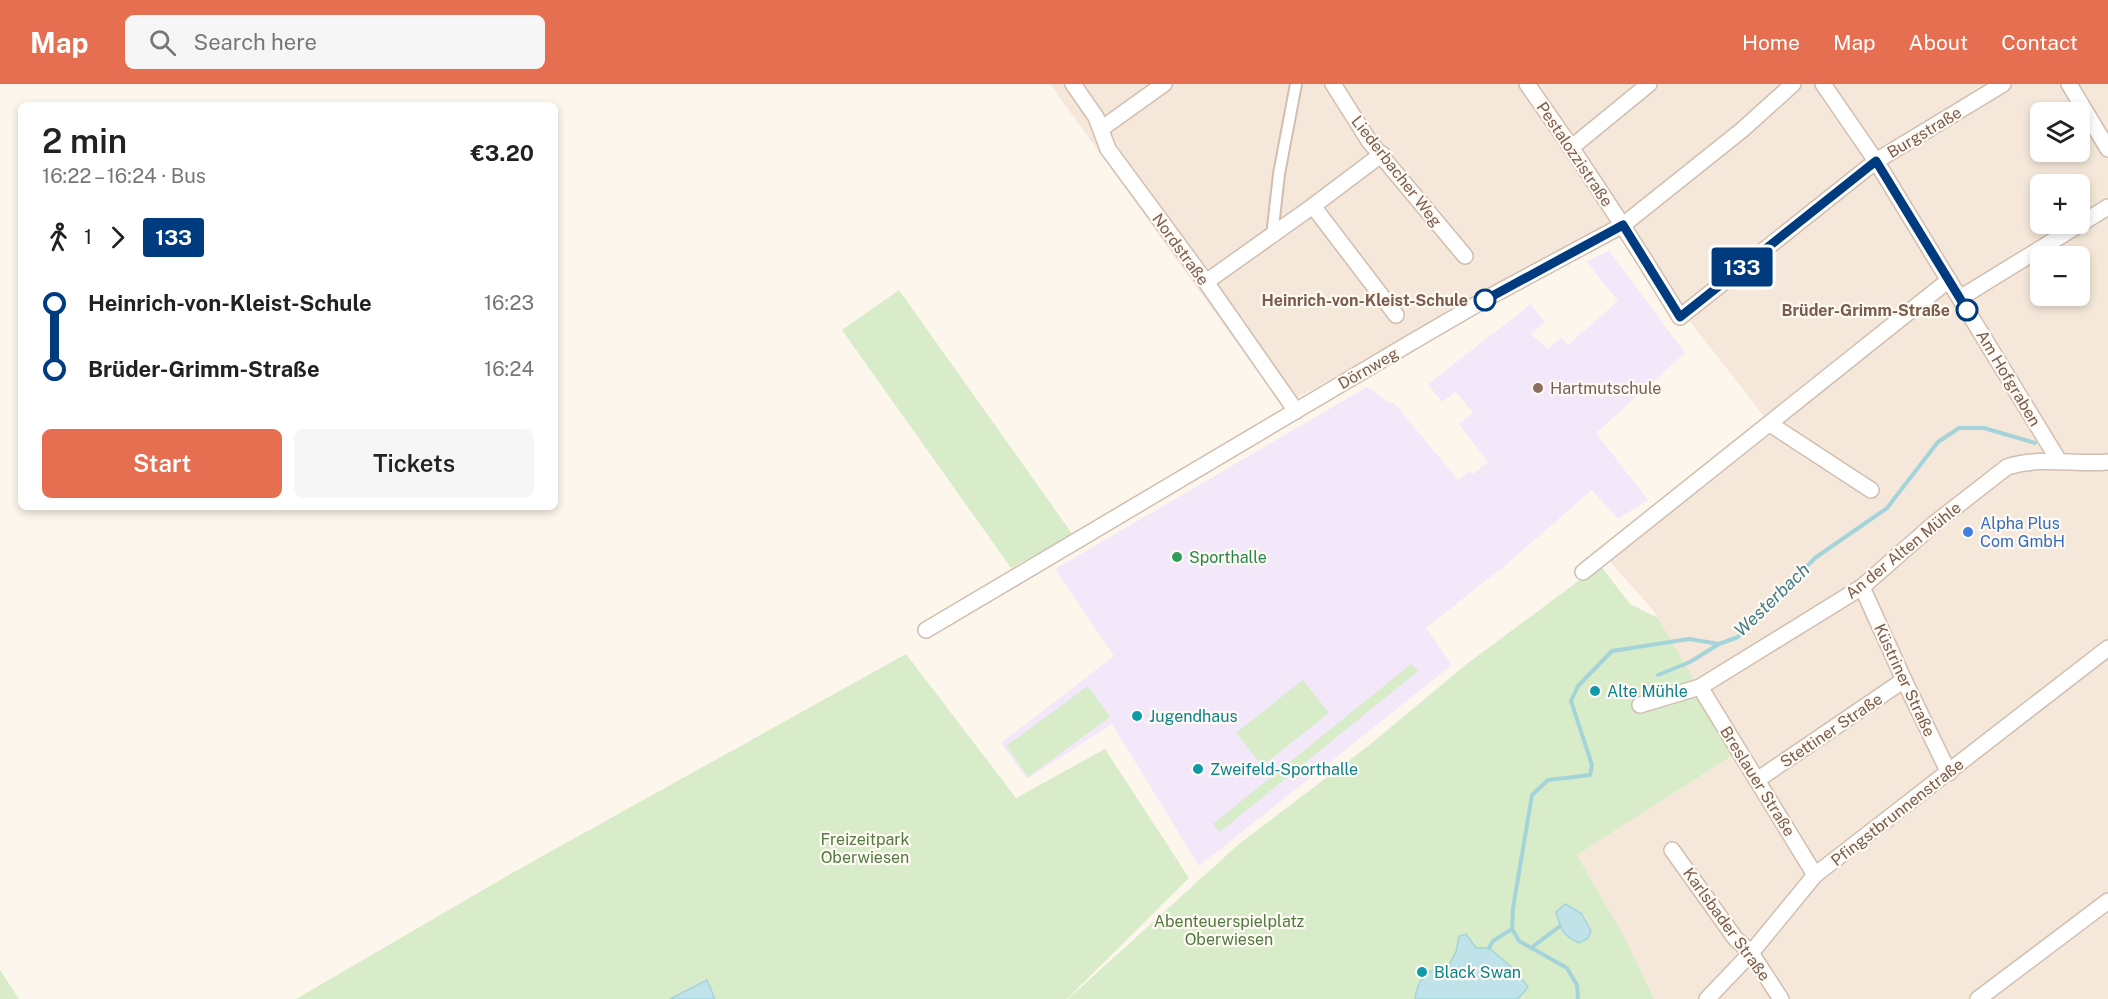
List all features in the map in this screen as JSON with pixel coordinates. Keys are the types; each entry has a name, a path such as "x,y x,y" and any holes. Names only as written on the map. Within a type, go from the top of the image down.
{"street":[{"name":"Nordstraße","path":"1073,84 1096,117 1108,149 1206,282 1296,411"},
{"path":"1101,129 1164,84"},
{"path":"1272,236 1279,174 1296,84"},
{"name":"Liederbacher Weg","path":"1333,84 1369,141 1465,256"},
{"name":"Pestalozzistraße","path":"1527,84 1572,147 1680,317"},
{"path":"1572,147 1649,84"},
{"name":"Dörnweg","path":"926,630 1491,296 1623,225 1742,130 1793,84"},
{"name":"Am Hofgraben","path":"1823,84 1876,161 2052,449"},
{"name":"Burgstraße","path":"1680,317 1876,161 2003,84"},
{"path":"2069,84 2108,149"},
{"path":"1206,282 1382,154"},
{"path":"1313,206 1396,315"},
{"path":"1960,298 2108,207"},
{"path":"1583,572 1949,280"},
{"path":"1770,424 1871,490"},
{"name":"An der Alten Mühle","path":"1641,705 1700,687 1862,587 1935,523 2007,467 2052,449 2093,463 2108,462"},
{"name":"Küstriner Straße","path":"1862,587 1949,773"},
{"name":"Pfingstbrunnenstraße","path":"1707,999 1751,953 1815,875 2108,648"},
{"name":"Stettiner Straße","path":"1757,780 1904,680"},
{"name":"Breslauer Straße","path":"1700,687 1815,875"},
{"name":"Karlsbader Straße","path":"1672,850 1735,938 1751,953 1781,999"},
{"path":"1978,999 2108,901"}],"shaded area":[{"path":"1050,84 2108,84 2108,999 1654,999 1625,938 1577,855 1733,755 1653,610 1604,555 1773,428 1614,224 1282,406"},
{"path":"1609,251 1685,353 1596,433 1648,500 1618,519 1592,490 1508,563 1426,628 1452,665 1199,866 1112,724 1027,779 1001,743 1114,656 1055,569 1367,387 1388,402 1394,403 1458,480 1470,471 1473,474 1488,462 1459,424 1473,413 1456,392 1442,402 1428,384 1531,304 1545,322 1531,334 1547,349 1562,338 1568,345 1618,301 1586,261"}],"green space":[{"path":"899,290 1073,535 1011,568 842,330"},
{"name":"Abenteuerspielplatz Oberwiesen","path":"1600,565 1630,604 1658,618 1697,685 1733,755 1577,855 1625,938 1654,999 1068,999 1239,844 1372,743 1468,663"},
{"name":"Freizeitpark Oberwiesen","path":"906,654 1016,798 1105,749 1189,878 1067,999 296,999 512,873"},
{"path":"1411,664 1418,671 1220,832 1213,824"},
{"path":"1303,680 1329,713 1262,766 1236,733"},
{"path":"1088,686 1110,717 1028,777 1006,746"},
{"path":"0,970 19,999 0,999"}],"water":[{"path":"1565,904 1581,913 1591,931 1587,939 1579,943 1563,931 1559,923 1556,912"},
{"path":"1466,934 1476,948 1489,948 1516,971 1528,987 1518,999 1415,999 1421,980 1430,972 1449,965 1456,952 1459,936"},
{"path":"707,980 715,999 670,999"}],"waterway":[{"name":"Westerbach","path":"1578,999 1577,985 1567,968 1519,941 1512,929 1513,908 1532,795 1548,780 1590,775 1592,765 1571,701 1578,686 1612,651 1689,639 1719,644 1738,637 1815,558 1887,508 1938,442 1959,428 1984,428 2035,443"},
{"path":"1658,675 1690,662 1719,644"},
{"path":"1531,948 1560,926"},
{"path":"1489,948 1493,941 1512,929"}],"bus line":[{"name":"133","path":"1485,300 1623,225 1680,317 1876,161 1967,310"}],"place":[{"name":"Heinrich-von-Kleist-Schule","path":"1485,300"},
{"name":"Brüder-Grimm-Straße","path":"1967,310"},
{"name":"Hartmutschule","path":"1538,388"},
{"name":"Alpha Plus Com GmbH","path":"1968,532"},
{"name":"Sporthalle","path":"1177,557"},
{"name":"Alte Mühle","path":"1595,691"},
{"name":"Jugendhaus","path":"1137,716"},
{"name":"Zweifeld-Sporthalle","path":"1198,769"},
{"name":"Black Swan","path":"1422,972"}]}
